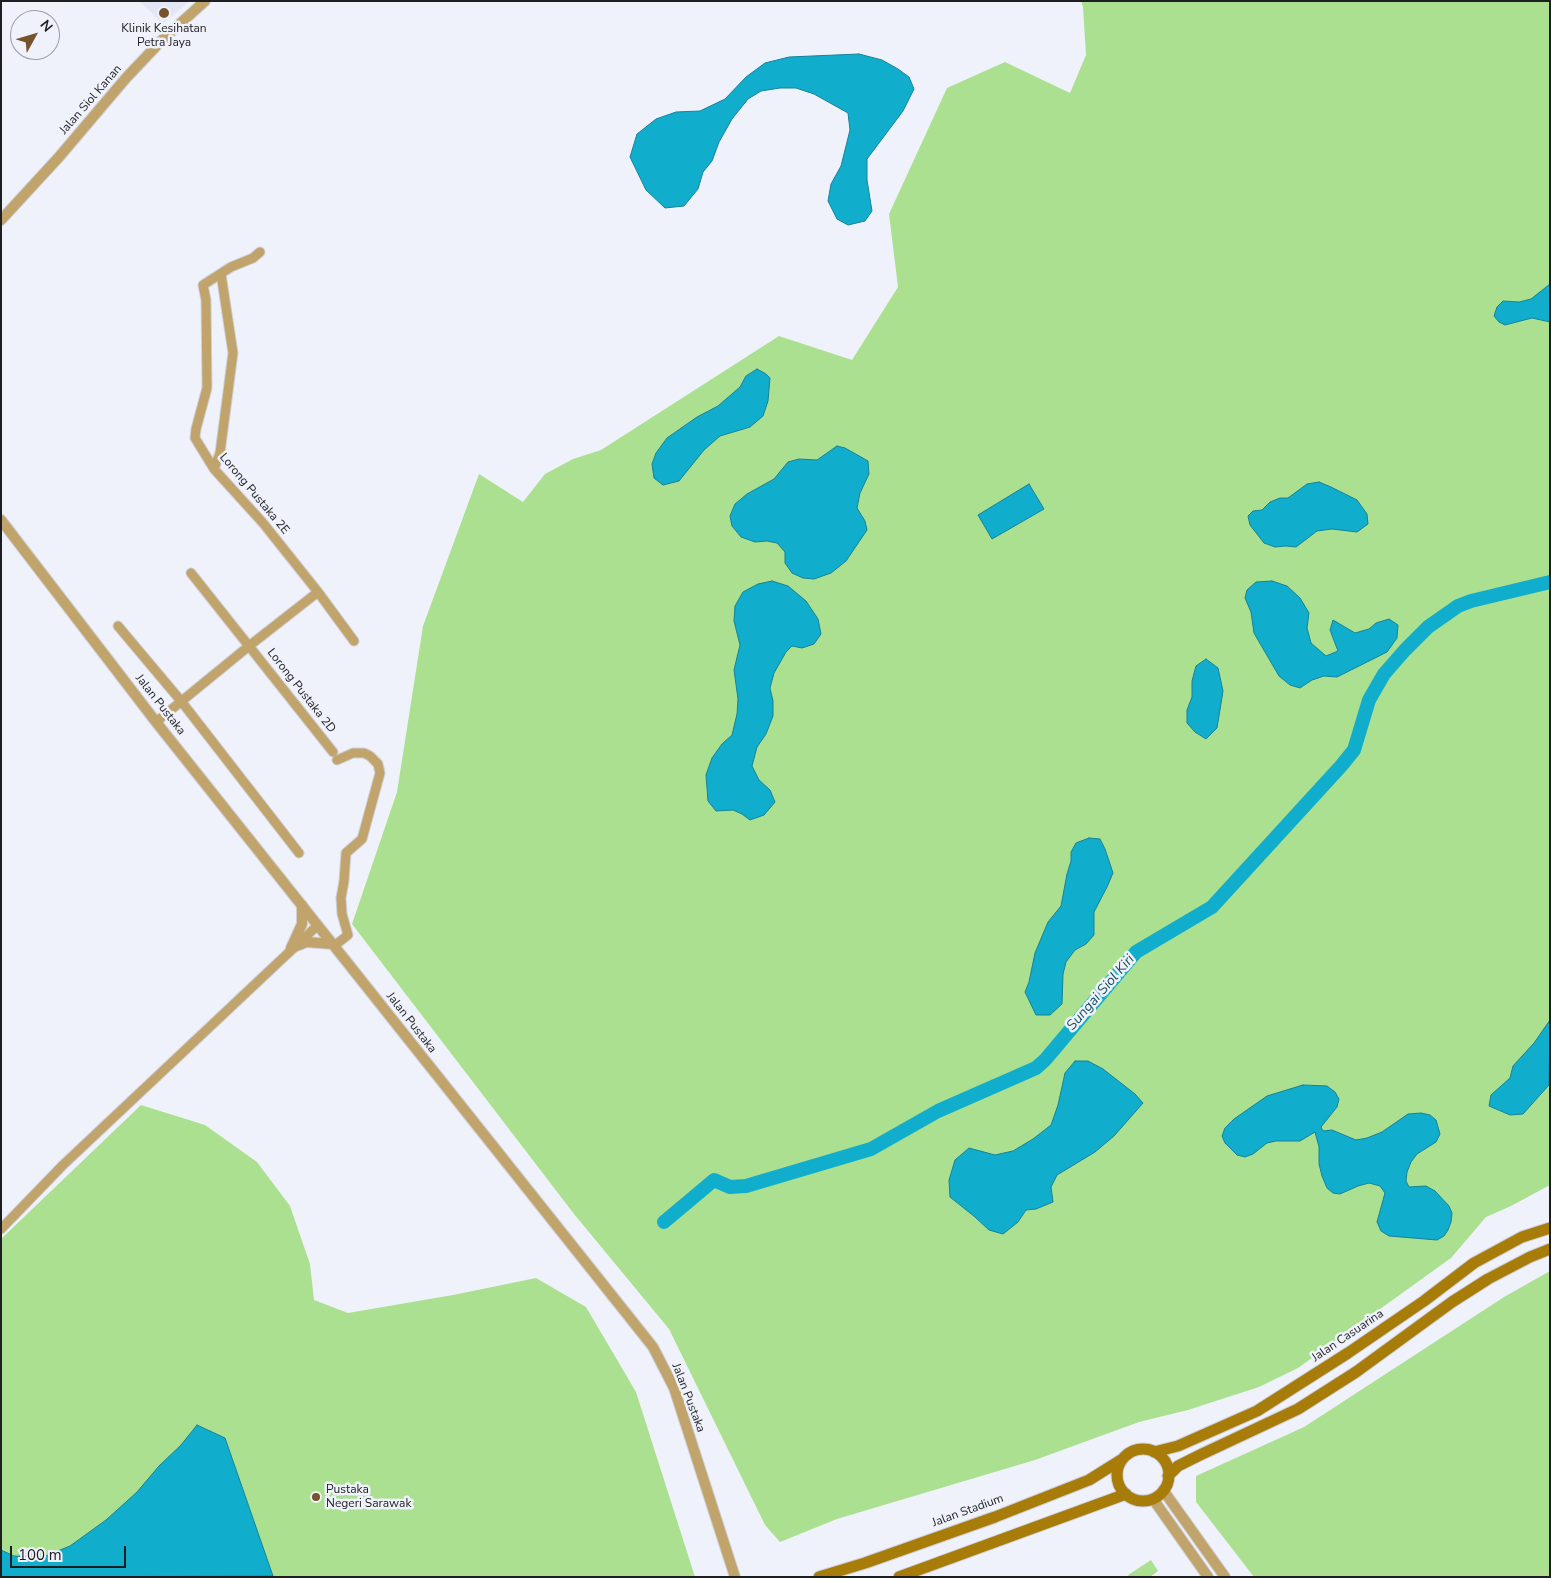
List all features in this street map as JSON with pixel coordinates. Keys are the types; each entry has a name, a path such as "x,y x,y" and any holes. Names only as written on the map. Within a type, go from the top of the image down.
{"main road":[{"name":"Jalan Casuarina","path":"1154,1452 1178,1446 1257,1411 1363,1343 1424,1301 1474,1262 1522,1237 1550,1228"},
{"path":"1168,1476 1165,1461 1154,1452 1140,1449 1126,1455 1121,1460 1117,1477 1120,1486 1126,1494 1139,1500 1152,1499 1163,1490 1168,1476 1178,1466 1298,1409 1356,1372 1452,1302 1530,1257 1550,1249"},
{"name":"Jalan Stadium","path":"819,1577 865,1563 995,1517 1089,1480 1121,1460"},
{"path":"899,1577 1126,1494"}],"street":[{"name":"Jalan Siol Kanan","path":"1,220 53,164 126,78 162,40 205,1"},
{"path":"214,469 220,453 233,353 221,274 253,258 260,252"},
{"name":"Lorong Pustaka 2E","path":"221,274 203,285 206,300 207,388 195,438 214,469 263,523 354,641"},
{"name":"Jalan Pustaka","path":"1,520 156,722 652,1347 674,1388 735,1577"},
{"name":"Lorong Pustaka 2D","path":"190,573 335,756 364,752 378,764 380,774 362,839 346,854 341,898 342,914 348,935 333,945"},
{"path":"156,722 318,592"},
{"path":"118,626 181,701 299,853"},
{"path":"291,948 302,924 302,904"},
{"path":"1,1229 63,1165 291,948 318,925"},
{"path":"291,948 307,942 333,945"},
{"path":"1163,1490 1225,1577"},
{"path":"1152,1499 1206,1576"},
{"path":"1213,1559 1214,1566 1220,1577"}],"shaded area":[{"name":"Klinik Kesihatan Petra Jaya","path":"139,1 190,1 163,24"}],"green space":[{"path":"1081,1 1550,1 1550,1185 1486,1217 1451,1258 1298,1368 1259,1387 1188,1410 1139,1422 1035,1460 837,1519 780,1542 765,1525 669,1329 574,1214 352,924 397,792 423,626 479,474 523,502 545,474 573,459 601,450 779,336 852,360 898,287 889,214 947,88 1005,62 1070,93 1086,55"},
{"path":"141,1105 205,1125 257,1162 290,1206 310,1264 314,1300 348,1313 453,1295 536,1278 586,1307 636,1392 695,1577 1,1577 1,1239"},
{"path":"1550,1271 1550,1577 1254,1577 1196,1502 1196,1476 1304,1427 1504,1297"},
{"path":"1151,1560 1158,1571 1150,1577 1129,1577 1128,1575"}],"water":[{"path":"859,54 882,60 898,69 909,77 914,89 903,111 867,159 867,180 872,211 865,221 848,225 837,219 828,201 831,184 841,166 850,130 848,113 814,94 796,88 761,91 748,99 732,119 719,142 712,161 703,172 698,189 684,206 665,208 646,190 630,157 637,134 656,119 676,112 700,111 725,99 746,77 765,63 789,57"},
{"path":"1550,284 1550,322 1532,318 1505,325 1494,316 1497,307 1503,301 1519,302 1531,299"},
{"path":"757,369 770,378 768,401 763,416 750,427 720,436 704,450 679,481 663,485 654,478 652,464 656,453 667,438 697,417 718,406 740,387 746,376"},
{"path":"837,446 845,448 868,461 869,474 860,493 857,508 865,521 867,530 846,561 831,573 814,579 803,578 792,573 785,563 785,552 777,543 767,541 755,542 741,537 732,526 730,516 735,504 747,494 774,479 788,462 799,459 817,460"},
{"path":"1319,482 1357,500 1367,514 1368,524 1357,532 1332,529 1317,531 1296,547 1275,547 1264,543 1250,525 1248,516 1253,511 1262,510 1270,502 1280,498 1288,498 1307,484"},
{"path":"1029,484 1044,509 992,539 978,515"},
{"path":"772,581 788,586 806,601 818,619 821,634 814,644 802,648 792,646 786,652 774,673 770,688 773,701 773,716 766,734 757,747 752,766 759,780 770,790 775,802 764,815 750,820 733,810 716,811 708,801 706,775 712,758 722,744 732,735 737,714 738,699 734,670 740,645 734,621 735,606 743,592 758,584"},
{"path":"1272,581 1287,586 1300,598 1309,613 1307,628 1311,643 1326,656 1338,651 1330,630 1333,620 1355,633 1369,629 1376,623 1389,619 1398,625 1397,638 1387,652 1337,677 1324,676 1312,680 1300,688 1290,685 1279,676 1254,633 1251,612 1245,598 1247,590 1256,582"},
{"path":"1206,659 1218,668 1223,691 1217,728 1206,739 1195,732 1187,723 1187,710 1192,697 1192,681 1196,666"},
{"path":"1089,838 1100,839 1113,873 1094,912 1094,935 1086,944 1075,950 1066,962 1063,974 1062,1004 1050,1015 1036,1015 1025,992 1035,953 1048,922 1061,906 1071,861 1071,852 1076,843"},
{"path":"1550,1020 1549,1085 1523,1114 1510,1115 1489,1106 1491,1095 1510,1078 1513,1066 1534,1043"},
{"path":"1075,1061 1088,1061 1103,1069 1135,1094 1143,1103 1114,1136 1095,1152 1057,1175 1051,1187 1053,1202 1036,1209 1026,1210 1018,1222 1003,1234 989,1230 950,1197 949,1180 955,1160 969,1148 995,1155 1013,1151 1051,1125 1058,1105 1065,1073"},
{"path":"1303,1085 1327,1086 1335,1092 1339,1099 1337,1107 1321,1127 1323,1131 1332,1130 1356,1140 1382,1132 1408,1114 1421,1113 1430,1115 1436,1120 1440,1134 1436,1142 1417,1154 1411,1162 1406,1181 1409,1187 1426,1186 1435,1191 1449,1206 1452,1213 1451,1222 1444,1236 1437,1240 1389,1236 1381,1231 1377,1222 1385,1193 1380,1186 1369,1183 1340,1194 1333,1193 1327,1188 1322,1176 1319,1164 1319,1147 1315,1132 1300,1141 1267,1143 1253,1154 1245,1157 1237,1155 1225,1143 1222,1136 1225,1128 1234,1119 1267,1096"},
{"path":"197,1425 225,1438 273,1576 1,1577 1,1550 14,1556 43,1557 70,1546 106,1520 137,1492"}],"waterway":[{"name":"Sungai Siol Kiri","path":"664,1222 714,1180 730,1187 746,1186 871,1149 938,1111 1036,1068 1045,1060 1136,952 1212,907 1341,766 1354,750 1369,700 1384,674 1428,627 1458,606 1471,601 1550,582"}],"place":[{"name":"Klinik Kesihatan Petra Jaya","path":"164,13"},
{"name":"Pustaka Negeri Sarawak","path":"316,1497"}]}
